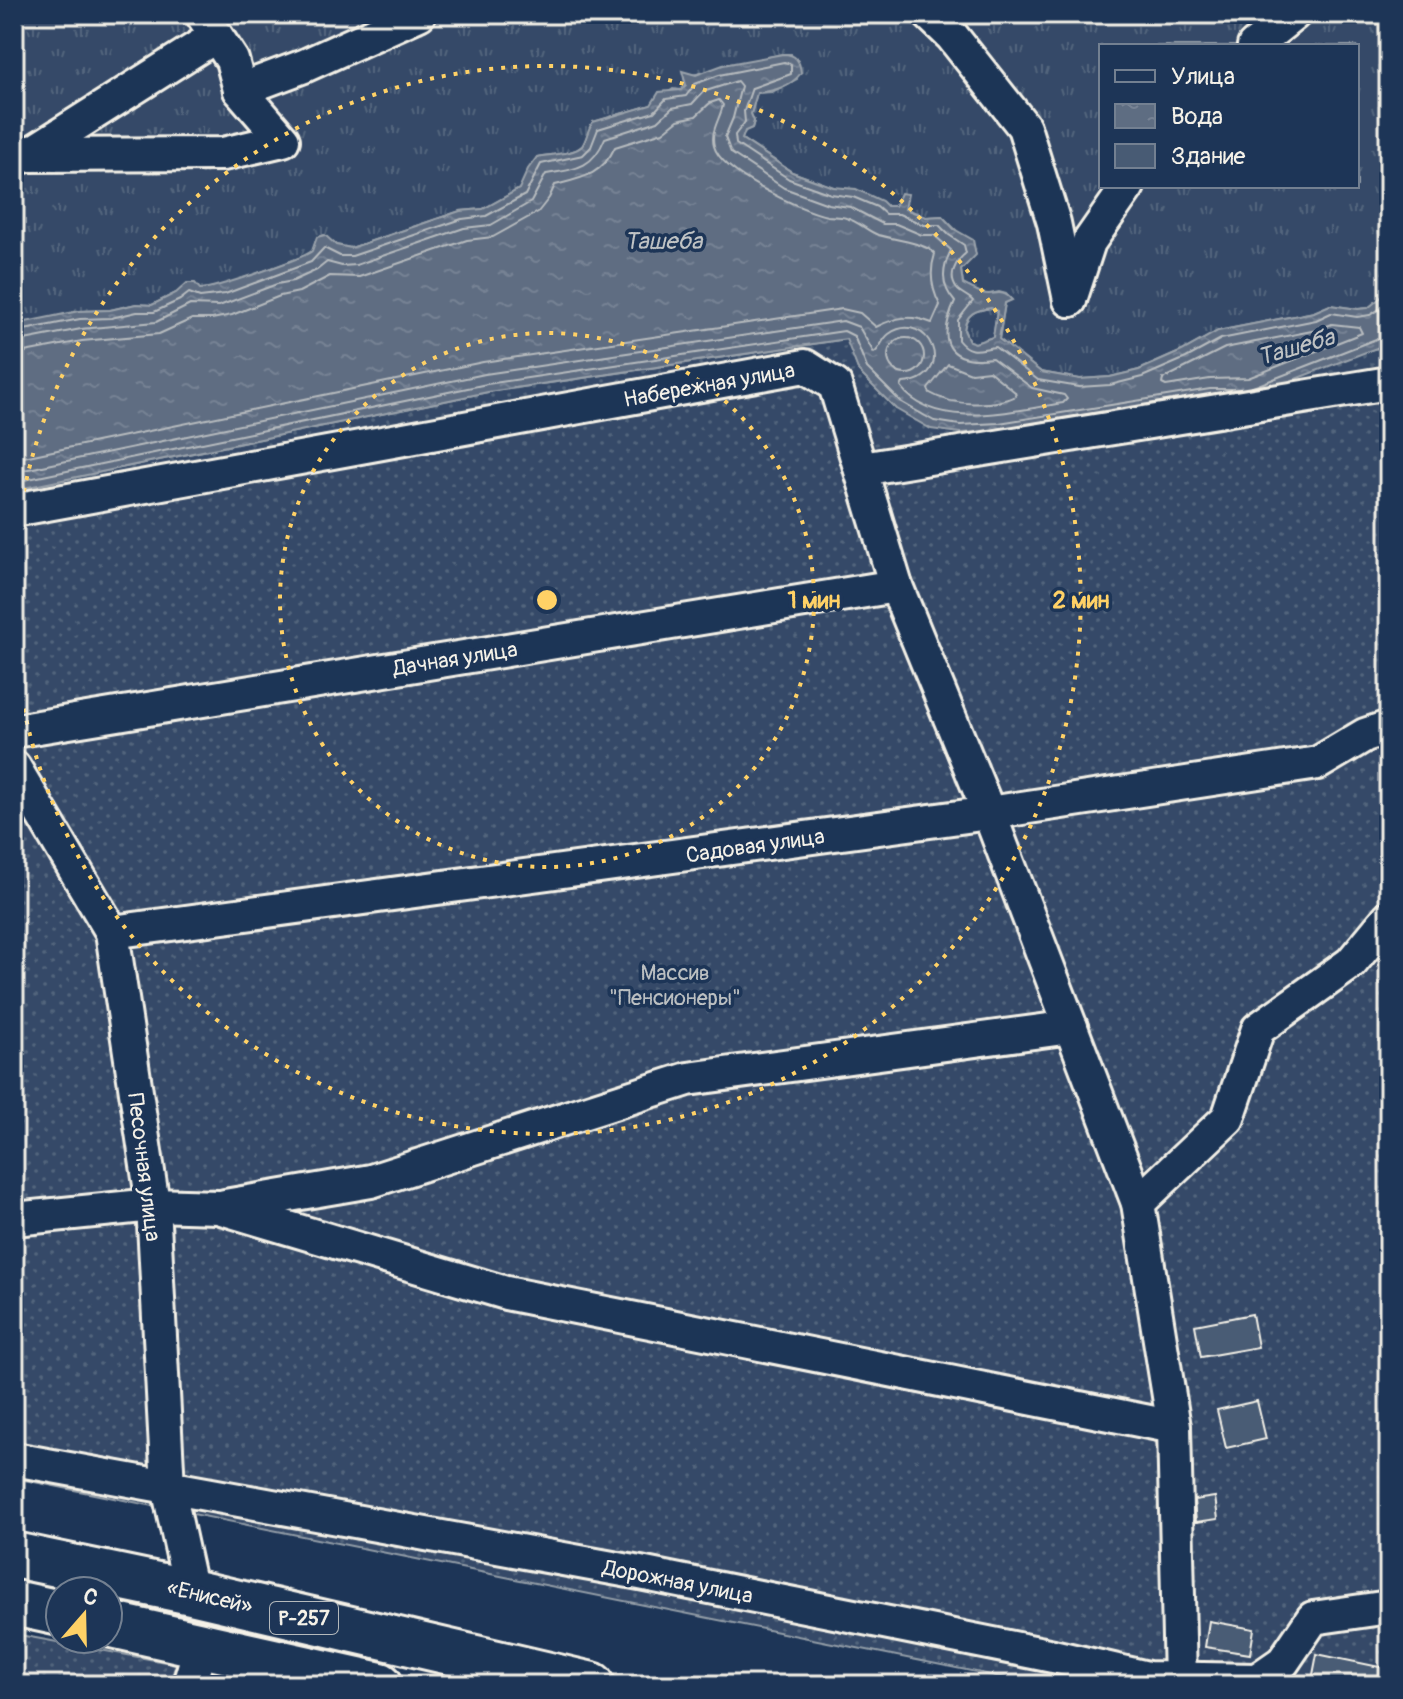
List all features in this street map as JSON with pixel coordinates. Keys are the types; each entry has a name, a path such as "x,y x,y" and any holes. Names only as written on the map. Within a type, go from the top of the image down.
{"highway":[{"name":"«Енисей»","path":"14,1555 191,1592 592,1685"},
{"path":"14,1603 44,1610"},
{"name":"Р-257","path":"124,1627 201,1644 332,1679 380,1685"}],"street":[{"path":"240,90 317,61 419,14"},
{"path":"929,14 952,36 1024,127 1054,223 1070,300 1089,242 1127,188"},
{"path":"1256,44 1294,14"},
{"path":"209,25 232,60 240,90 283,140 223,154 21,157 209,25"},
{"name":"Набережная улица","path":"14,510 805,366 835,385 896,586 989,813 1138,1203 1174,1427 1180,1680"},
{"path":"862,469 1389,383"},
{"name":"Дачная улица","path":"14,731 896,586"},
{"name":"Садовая улица","path":"112,932 989,813 1318,763 1365,735 1389,727"},
{"name":"Песочная улица","path":"14,767 26,817 112,932 153,1205 168,1487 191,1592"},
{"path":"1138,1203 1228,1118 1258,1029 1351,963 1389,917"},
{"path":"14,1219 153,1205 218,1207 371,1181 688,1079 1071,1027"},
{"path":"218,1207 506,1293 1174,1427"},
{"name":"Дорожная улица","path":"14,1459 640,1573 1148,1678 1257,1680 1283,1662 1313,1618 1389,1607"},
{"path":"189,1685 201,1644"}],"green space":[{"path":"14,14 1389,14 1389,296 1384,295 1368,308 1330,305 1314,312 1218,331 1139,370 1110,377 1080,379 1041,372 999,339 1005,303 1011,300 1006,294 986,295 963,285 961,270 975,255 974,248 942,216 926,217 905,208 907,195 897,199 895,206 887,206 792,172 742,139 745,131 752,128 754,121 751,114 757,93 772,92 797,79 791,54 690,75 684,78 686,85 681,90 673,89 651,105 593,122 582,146 567,153 537,157 519,189 483,209 460,211 351,248 336,245 324,235 317,237 313,250 307,255 223,286 176,293 152,305 79,311 14,326"},
{"path":"991,308 997,311 993,337 975,343 969,341 964,330 969,316"},
{"name":"Массив \"Пенсионеры\"","path":"847,339 859,372 896,409 1389,347 1389,1685 1041,1685 14,1478 14,490 488,392"},
{"path":"14,1634 44,1640 44,1655 124,1654 176,1664 169,1685 14,1685"}],"water":[{"name":"Ташеба","path":"783,54 796,59 801,73 797,78 781,88 757,93 751,114 754,121 752,128 745,131 742,139 792,172 833,187 856,189 887,206 895,206 901,193 908,194 905,209 926,217 942,216 954,229 973,240 976,255 961,270 963,284 986,294 1001,293 1012,300 1005,303 999,339 1041,372 1080,379 1110,377 1139,370 1218,331 1314,312 1330,305 1368,308 1384,295 1389,296 1389,347 1379,347 1251,396 1000,431 960,433 931,429 896,409 859,372 846,339 488,392 14,490 16,324 79,311 152,305 176,293 187,283 195,283 200,289 208,288 292,260 312,251 317,237 325,235 336,245 351,248 460,211 483,209 519,189 537,157 567,153 582,146 593,122 651,105 659,92 681,90 686,85 682,71 696,75 723,65","holes":["991,308 997,311 993,337 975,343 969,341 964,330 969,316"]}],"building":[{"path":"1252,1314 1258,1347 1201,1357 1195,1325"},
{"path":"1257,1401 1266,1439 1226,1448 1217,1410"},
{"path":"1215,1497 1218,1519 1196,1522 1194,1500"},
{"path":"1209,1621 1254,1629 1250,1654 1205,1647"},
{"path":"1317,1654 1389,1669 1389,1685 1311,1685"}]}
